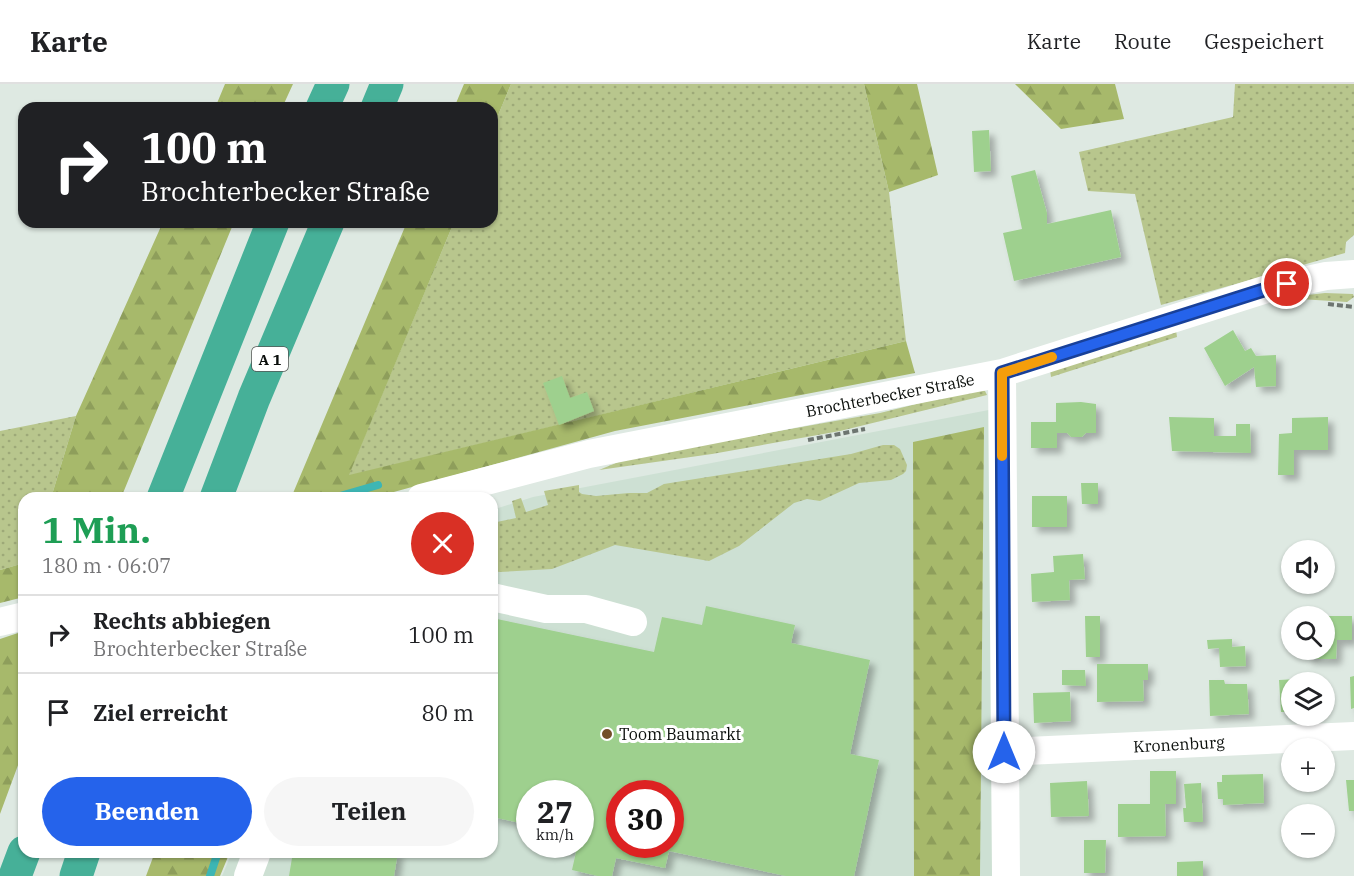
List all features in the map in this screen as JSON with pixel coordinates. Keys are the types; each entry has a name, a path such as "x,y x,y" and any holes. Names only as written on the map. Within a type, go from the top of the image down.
{"highway":[{"path":"325,102 333,84"},
{"path":"379,102 387,84"},
{"path":"165,492 271,228"},
{"name":"A 1","path":"218,492 254,398 325,228"},
{"path":"15,876 22,858"},
{"path":"76,876 82,858"}],"street":[{"name":"Brochterbecker Straße","path":"444,492 589,454 1002,373 1270,288 1326,276 1354,274"},
{"path":"1002,373 1006,876"},
{"path":"498,598 546,609 586,609 633,622"},
{"path":"0,622 18,618"},
{"name":"Kronenburg","path":"1004,752 1354,736"},
{"path":"248,876 255,858"}],"shaded area":[{"path":"994,409 994,876 222,876 230,858 498,858 498,508 533,497"}],"green space":[{"path":"225,84 293,84 285,102 218,102"},
{"path":"464,84 511,84 498,115 498,102 456,102"},
{"path":"511,84 864,84 889,192 906,341 348,476 451,228 498,228 498,115"},
{"path":"864,84 917,84 938,175 889,192"},
{"path":"1015,84 1115,84 1124,119 1061,129"},
{"path":"1235,84 1354,84 1354,235 1346,242 1345,253 1161,305 1135,194 1088,191 1079,152 1233,117"},
{"path":"160,228 232,228 123,492 53,492 76,416"},
{"path":"404,228 452,228 349,475 906,341 915,373 615,431 394,492 294,492"},
{"path":"1325,293 1353,294 1354,297 1347,302 1300,299 1299,296"},
{"path":"1176,330 1177,337 1051,377 1050,370"},
{"path":"977,389 985,391 987,395 840,431 712,454 599,470 628,458 880,413"},
{"path":"76,416 53,492 18,492 18,565 0,570 0,431"},
{"path":"984,427 980,876 914,876 913,442"},
{"path":"883,445 894,445 900,449 907,465 906,471 891,480 859,483 820,501 807,499 794,503 739,546 709,561 615,545 552,569 498,572 498,522 516,518 512,501 521,498 526,512 548,505 544,491 579,485 579,492 582,494 596,496 647,493 664,484 851,454"},
{"path":"18,565 18,598 0,603 0,570"},
{"path":"18,633 18,765 0,814 0,639"},
{"path":"153,858 228,858 220,876 146,876"}],"building":[{"path":"989,130 991,171 974,172 972,131"},
{"path":"1035,170 1047,213 1047,224 1111,210 1121,257 1014,281 1003,233 1022,229 1011,176"},
{"path":"1233,330 1245,351 1251,348 1256,356 1276,355 1276,386 1256,387 1254,367 1225,386 1204,348"},
{"path":"562,376 570,398 587,392 594,411 559,425 543,383"},
{"path":"1056,403 1096,404 1096,433 1071,437 1067,433 1057,433 1057,448 1031,448 1031,422 1056,422"},
{"path":"1169,417 1214,418 1214,436 1236,436 1236,424 1250,424 1251,453 1172,451"},
{"path":"1328,417 1328,450 1294,450 1294,475 1278,475 1279,434 1292,433 1292,418"},
{"path":"1081,483 1098,483 1098,504 1082,504"},
{"path":"1032,496 1067,496 1067,527 1032,527"},
{"path":"1083,554 1085,579 1069,580 1070,600 1032,602 1031,574 1054,572 1053,556"},
{"path":"706,606 795,625 791,643 870,660 850,754 879,760 854,876 786,876 684,854 684,780 606,780 606,858 616,858 612,876 598,876 572,870 575,858 594,858 594,780 516,780 516,822 498,818 498,619 654,652 662,617 702,625"},
{"path":"1085,616 1100,616 1100,657 1086,657"},
{"path":"1335,616 1352,616 1352,640 1337,640 1336,659"},
{"path":"1232,639 1232,647 1245,646 1246,666 1220,667 1219,648 1208,649 1207,640"},
{"path":"1097,664 1148,664 1148,680 1143,680 1144,701 1097,702"},
{"path":"1062,670 1085,670 1086,686 1062,685"},
{"path":"1354,676 1354,708 1351,709 1350,677"},
{"path":"1209,680 1224,680 1225,684 1247,684 1249,714 1210,716"},
{"path":"1279,680 1281,680 1281,712"},
{"path":"1070,692 1071,721 1034,723 1033,693"},
{"path":"1150,771 1176,771 1176,804 1165,804 1166,836 1118,837 1118,804 1150,804"},
{"path":"1263,774 1264,803 1223,805 1223,799 1218,799 1217,782 1222,782 1222,775"},
{"path":"1346,780 1354,780 1354,811 1349,811"},
{"path":"1087,781 1089,816 1051,817 1050,783"},
{"path":"1201,783 1203,822 1184,822 1183,808 1186,808 1184,784"},
{"path":"1084,840 1106,840 1105,873 1084,873"},
{"path":"292,858 397,858 394,876 289,876"},
{"path":"616,858 667,858 665,868"},
{"path":"1203,861 1203,876 1177,876 1177,862"}],"waterway":[{"path":"354,492 378,485"},
{"path":"210,876 216,858"}],"slow traffic":[{"path":"1002,456 1002,373 1052,357"}],"place":[{"name":"Toom Baumarkt","path":"607,734"}],"route":[{"path":"1004,752 1002,373 1287,284"}]}
